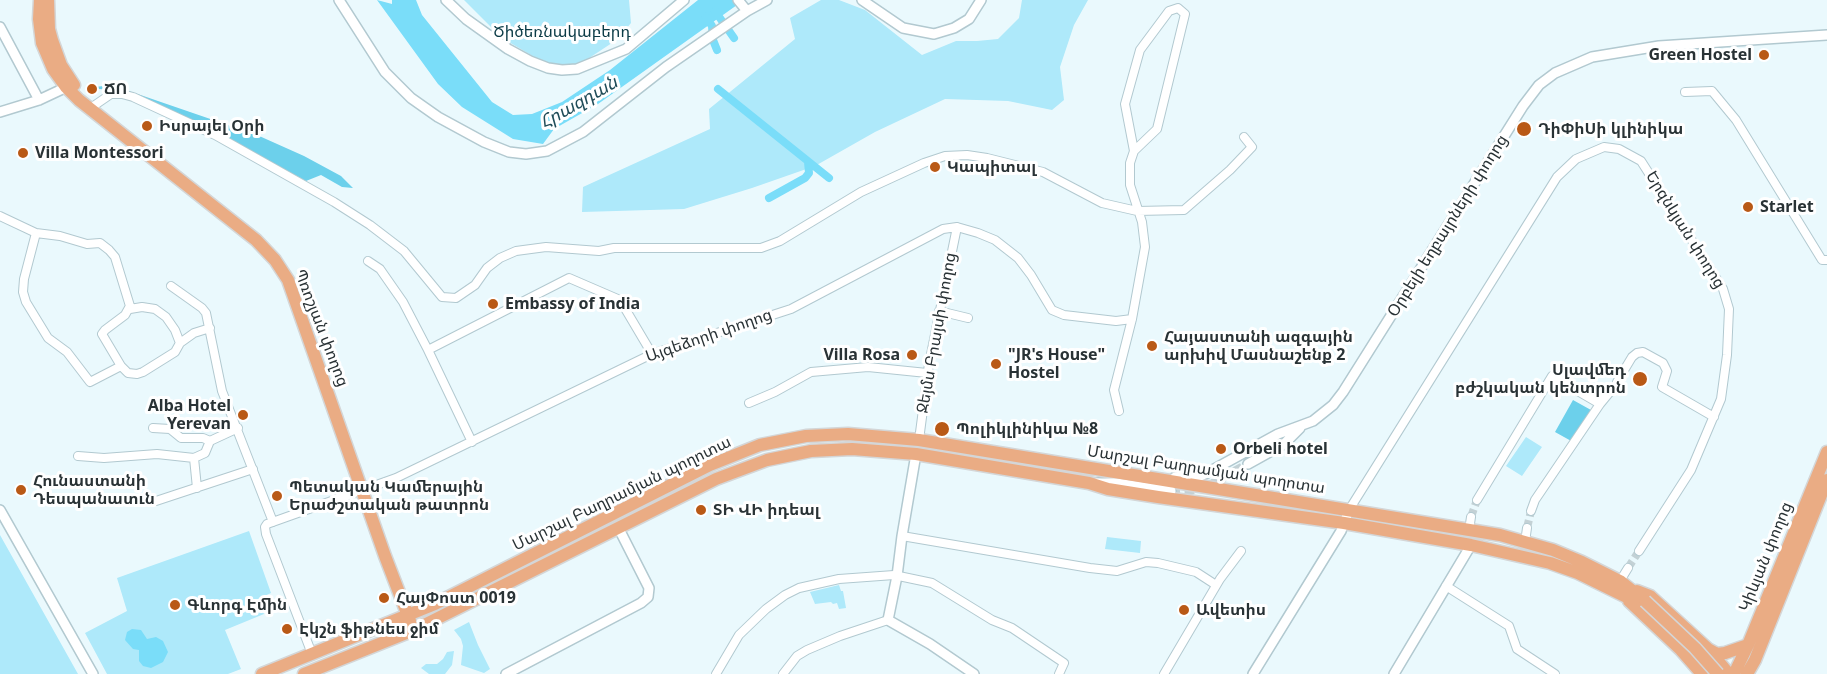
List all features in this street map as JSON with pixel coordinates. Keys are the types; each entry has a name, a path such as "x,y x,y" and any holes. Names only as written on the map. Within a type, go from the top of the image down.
{"main road":[{"path":"40,0 39,19 42,43 53,69 70,85"},
{"path":"48,0 49,29 70,85"},
{"name":"Պռոշյան փողոց","path":"70,85 260,236 280,256 291,273 365,490"},
{"name":"Պռոշյան փողոց","path":"70,85 78,100 256,240 275,260 288,280 414,630"},
{"name":"Մարշալ Բաղրամյան պողոտա","path":"262,674 435,604 710,465 760,446 806,436 848,434 919,440 1349,510 1470,524 1553,550 1625,588 1695,648 1718,674"},
{"name":"Մարշալ Բաղրամյան պողոտա","path":"304,674 414,630 716,479 767,460 811,451 852,449 916,454 1089,483 1108,489 1344,523 1471,545 1544,561 1625,588"},
{"name":"Կիևյան փողոց","path":"1747,674 1755,660 1822,484 1827,452"},
{"name":"Կիևյան փողոց","path":"1734,674 1822,484"},
{"path":"1625,588 1698,671 1708,659 1708,649"},
{"path":"1625,588 1650,596 1708,649 1729,674"},
{"name":"Մարշալ Բաղրամյան պողոտա","path":"1643,603 1693,652 1711,674"},
{"path":"1708,649 1717,654 1748,645"},
{"path":"1755,660 1755,674"}],"street":[{"path":"339,0 361,38 385,72 411,98 438,117 484,141 509,152 526,154 547,151 583,132 666,67 738,18 743,6 767,0"},
{"path":"446,0 485,34 508,48 530,61 548,68 562,70 577,69 626,49 684,0"},
{"path":"862,0 903,28 934,34 954,28 969,19 981,0"},
{"path":"1119,411 1114,390 1132,319 1145,248 1142,222 1130,185 1130,163 1134,151 1157,129 1185,14 1178,8 1169,11 1140,51 1125,104 1134,151"},
{"path":"0,27 39,100"},
{"name":"Օրբելի եղբայրների փողոց","path":"1130,474 1183,478 1200,476 1278,434 1321,416 1343,392 1523,106 1539,85 1555,73 1592,57 1659,46 1827,35"},
{"path":"0,112 39,100 70,85"},
{"path":"1685,92 1712,91 1736,120 1822,260 1827,260"},
{"path":"95,105 111,94 133,97 225,141 334,202 370,225 404,251 442,297 456,298 475,285 486,268 516,251 546,247 599,251 614,248 761,248 780,241 861,192 924,163 945,156 967,155 987,158 1043,172 1102,203 1137,211 1184,210 1230,170 1252,147 1244,137"},
{"name":"Երզնկյան փողոց","path":"1349,510 1557,177 1576,159 1604,147 1619,149 1641,161 1723,289 1727,299 1729,325 1725,376 1721,399 1714,417 1690,470 1639,550"},
{"path":"1,217 36,233 60,236 87,244 102,244 115,257 130,309 102,334 121,366 128,373 143,372 175,352 180,343 194,333 210,328"},
{"path":"957,227 978,232 995,240 1018,258 1052,310 1064,315 1116,321 1132,319"},
{"name":"Այգեձորի փողոց","path":"312,654 265,527 273,522 396,478 652,354 791,309 943,229 957,227"},
{"name":"Ջեյմս Բրայսի փողոց","path":"919,440 927,373 957,227"},
{"path":"36,233 24,279 23,292 26,302 48,338 67,352 90,382 121,366"},
{"path":"368,261 380,269 403,302 472,442"},
{"path":"428,350 569,278 620,300 652,354"},
{"path":"171,286 205,310 222,391 273,522"},
{"path":"130,309 142,307 155,309 166,317 180,343"},
{"path":"939,311 968,318"},
{"path":"1531,511 1535,500 1632,357 1637,353 1643,352 1663,363 1667,371 1662,387 1714,417"},
{"path":"748,403 775,392 811,372 868,367 927,373"},
{"path":"1477,500 1552,376 1600,404"},
{"name":"Օրբելի եղբայրների փողոց","path":"1248,464 1284,444 1304,425"},
{"path":"153,428 170,429 182,438 203,438 210,441"},
{"path":"78,456 104,458 157,454 194,458 205,453 210,441 238,428"},
{"path":"888,620 916,454"},
{"path":"194,458 197,488"},
{"path":"156,501 253,469"},
{"path":"1089,483 1116,483 1171,491"},
{"path":"0,510 93,674"},
{"path":"1253,674 1341,531 1349,510"},
{"path":"1525,542 1527,528"},
{"path":"506,674 641,603 648,597 649,588 619,529"},
{"path":"902,536 1117,571 1146,562 1158,563 1196,572 1216,585"},
{"path":"1394,674 1471,545"},
{"path":"1164,674 1216,585 1241,551"},
{"path":"1625,588 1628,568"},
{"path":"716,674 739,635 766,609 785,595 799,588 839,579 897,576 932,583 992,620 1012,628 1064,663 1059,674"},
{"path":"1446,586 1509,626 1517,649 1556,674"},
{"path":"783,674 797,656 807,650 888,620 930,644 974,674"}],"green space":[{"name":"Ծիծեռնակաբերդ","path":"464,0 629,0 631,23 618,39 574,68 543,62 502,38"},
{"path":"821,0 839,0 865,10 922,55 956,41 998,39 1019,18 1022,0 1088,0 1074,25 1060,67 1064,100 1052,110 1008,101 945,99 875,132 815,166 752,188 684,209 582,212 583,187 710,129 709,109 795,39 790,18"},
{"path":"1526,437 1542,447 1522,476 1506,466"},
{"path":"249,531 271,593 258,599 264,614 225,630 241,669 228,674 107,674 85,633 127,611 117,578"},
{"path":"0,535 78,674 0,674"},
{"path":"1107,537 1141,541 1140,553 1105,549"},
{"path":"839,585 843,591 846,608 839,609 837,603 831,602 815,604 810,592"},
{"path":"469,622 490,669 484,673 461,665 463,646 454,630"},
{"path":"454,651 452,665 445,674 429,674 421,668 426,664 437,664 447,652"}],"shaded area":[{"path":"94,87 123,89 257,135 341,176 353,188 342,187 321,175 306,181 218,133 145,98"},
{"path":"1573,400 1591,410 1573,442 1555,432"}],"water":[{"name":"Հրազդան","path":"377,0 392,4 392,0 416,0 422,15 492,102 513,115 532,114 562,102 610,70 698,0 744,0 598,104 554,129 543,144 513,139 462,107 438,84"},
{"path":"132,629 141,630 147,639 156,637 163,641 168,652 163,662 151,668 143,666 139,661 139,650 133,649 125,640 127,632"}],"waterway":[{"path":"715,11 734,38"},
{"path":"706,17 712,26 713,40 717,50"},
{"path":"718,89 829,178"},
{"path":"769,198 805,178 809,173 808,162"}],"tunnel":[{"path":"1171,491 1192,490 1210,485 1248,464"},
{"path":"1471,517 1477,500"},
{"path":"1527,528 1531,511"},
{"path":"1628,568 1639,551"}],"place":[{"name":"Green Hostel","path":"1764,55"},
{"name":"ՃՈ","path":"92,89"},
{"name":"Իսրայել Օրի","path":"147,126"},
{"name":"ԴիՓիՍի կլինիկա","path":"1524,129"},
{"name":"Villa Montessori","path":"23,153"},
{"name":"Կապիտալ","path":"935,167"},
{"name":"Starlet","path":"1748,207"},
{"name":"Embassy of India","path":"493,304"},
{"name":"Հայաստանի ազգային արխիվ Մասնաշենք 2","path":"1152,346"},
{"name":"Villa Rosa","path":"912,355"},
{"name":"\"JR's House\" Hostel","path":"996,364"},
{"name":"Սլավմեդ բժշկական կենտրոն","path":"1640,379"},
{"name":"Alba Hotel Yerevan","path":"243,415"},
{"name":"Պոլիկլինիկա №8","path":"942,429"},
{"name":"Orbeli hotel","path":"1221,449"},
{"name":"Հունաստանի Դեսպանատւն","path":"21,490"},
{"name":"Պետական Կամերային Երաժշտական թատրոն","path":"277,496"},
{"name":"ՏԻ ՎԻ իդեալ","path":"701,510"},
{"name":"ՀայՓոստ 0019","path":"384,598"},
{"name":"Գևորգ Էմին","path":"175,605"},
{"name":"Ավետիս","path":"1184,610"},
{"name":"Էկշն ֆիթնես ջիմ","path":"287,629"}]}
